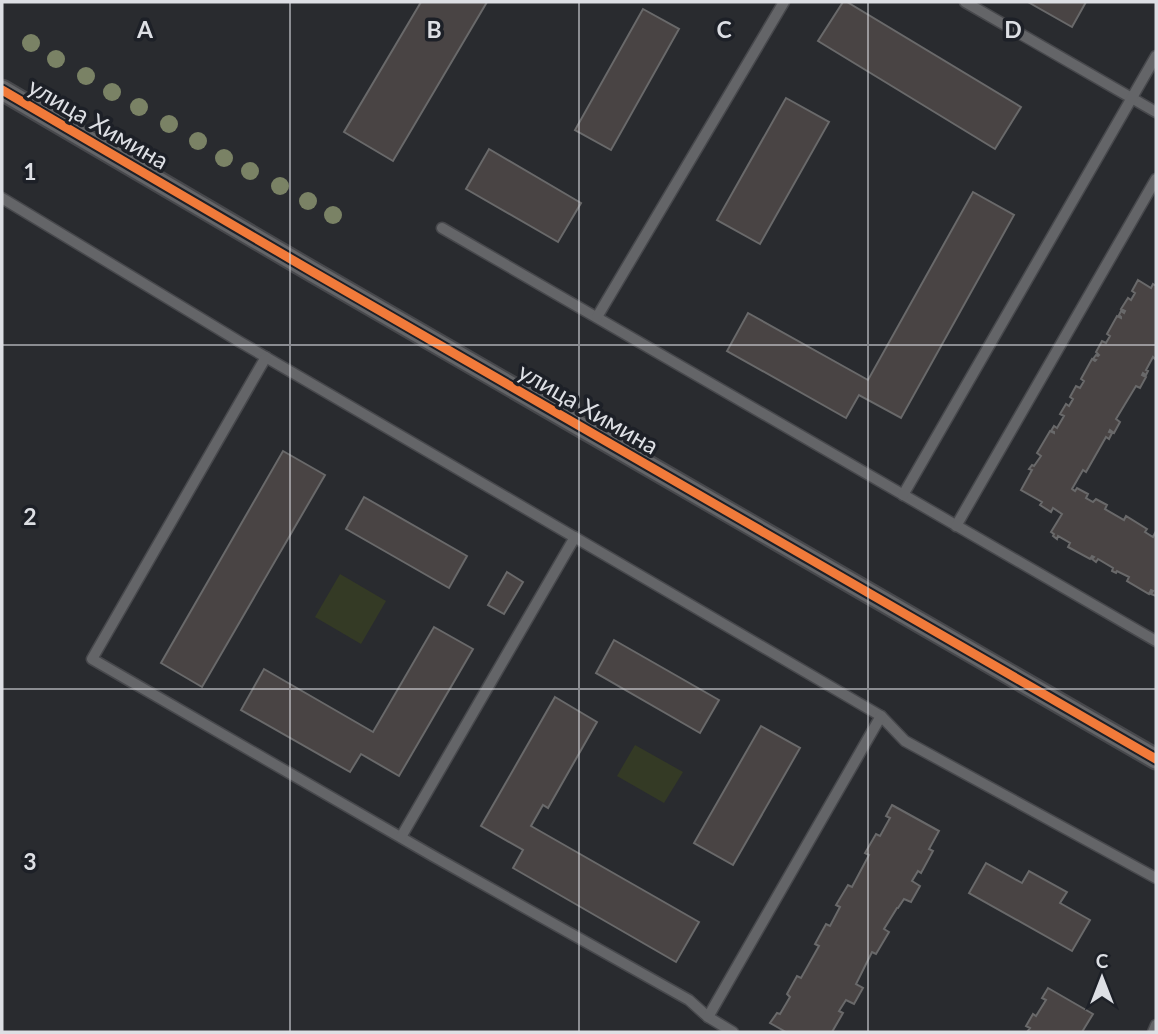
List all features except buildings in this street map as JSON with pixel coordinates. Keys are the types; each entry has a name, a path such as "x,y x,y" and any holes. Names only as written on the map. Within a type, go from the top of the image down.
{"street":[{"name":"улица Химина","path":"2,90 1156,759"}],"lane":[{"path":"597,317 784,2"},
{"path":"965,2 1156,112"},
{"path":"903,495 1156,55"},
{"path":"956,526 1156,179"},
{"path":"2,198 266,357 881,716 905,741 1156,878"},
{"path":"442,228 1156,641"},
{"path":"266,357 92,659 689,1000 708,1017 733,1032"},
{"path":"401,837 575,537"},
{"path":"708,1017 881,716"},
{"path":"1153,1032 1156,1026"}],"green space":[{"path":"340,574 386,601 361,644 315,617"},
{"path":"635,745 683,772 664,803 617,776"}],"cycle path":[{"path":"2,90 1156,759"}]}
